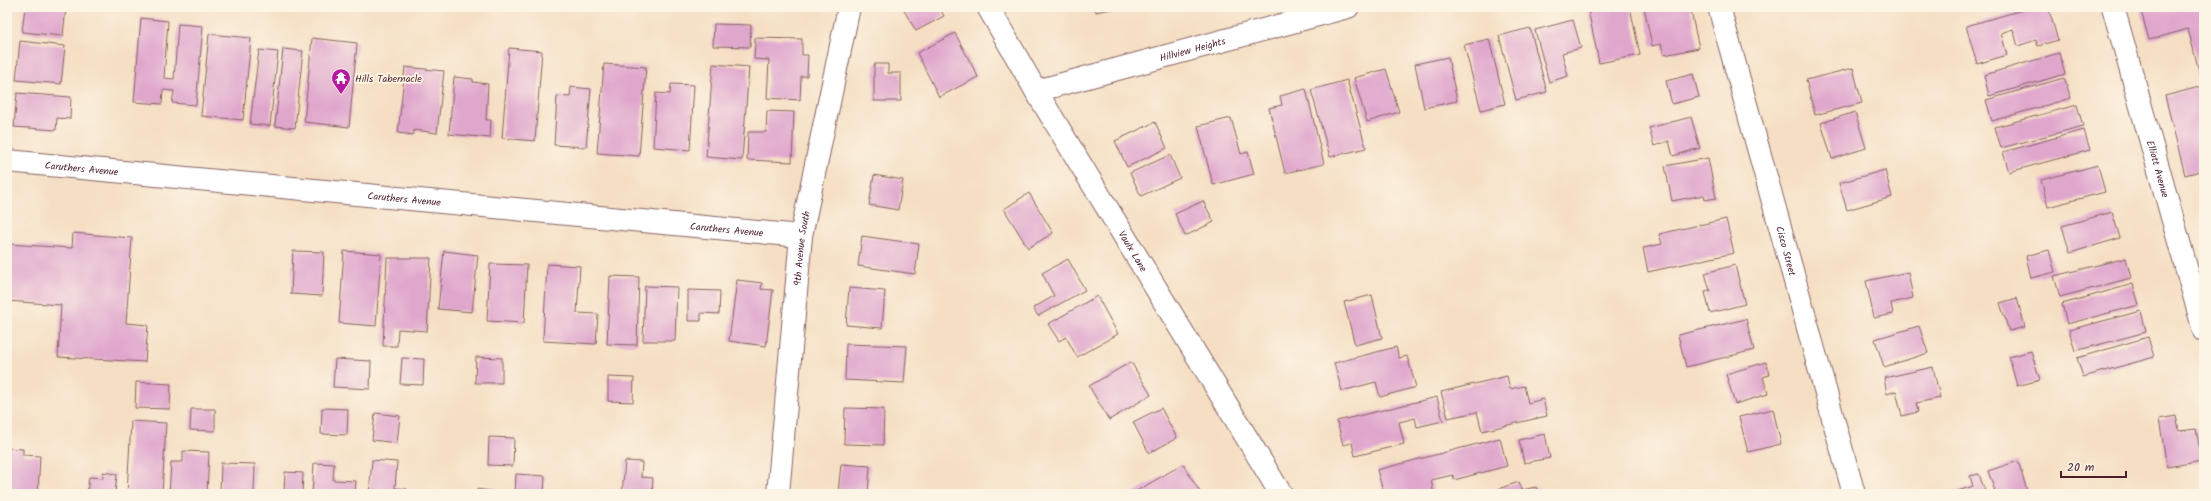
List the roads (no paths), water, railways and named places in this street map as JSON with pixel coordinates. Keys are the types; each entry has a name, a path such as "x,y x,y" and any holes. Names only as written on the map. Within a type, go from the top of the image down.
{"street":[{"name":"9th Avenue South","path":"778,494 801,236 850,7"},
{"name":"Vaulx Lane","path":"988,7 1036,91 1280,494"},
{"name":"Hillview Heights","path":"1036,91 1348,7"},
{"name":"Cisco Street","path":"1719,7 1854,494"},
{"name":"Elliott Avenue","path":"2113,7 2204,332"},
{"name":"Caruthers Avenue","path":"7,161 801,236"}],"place":[{"name":"Hills Tabernacle","path":"341,95"}]}
